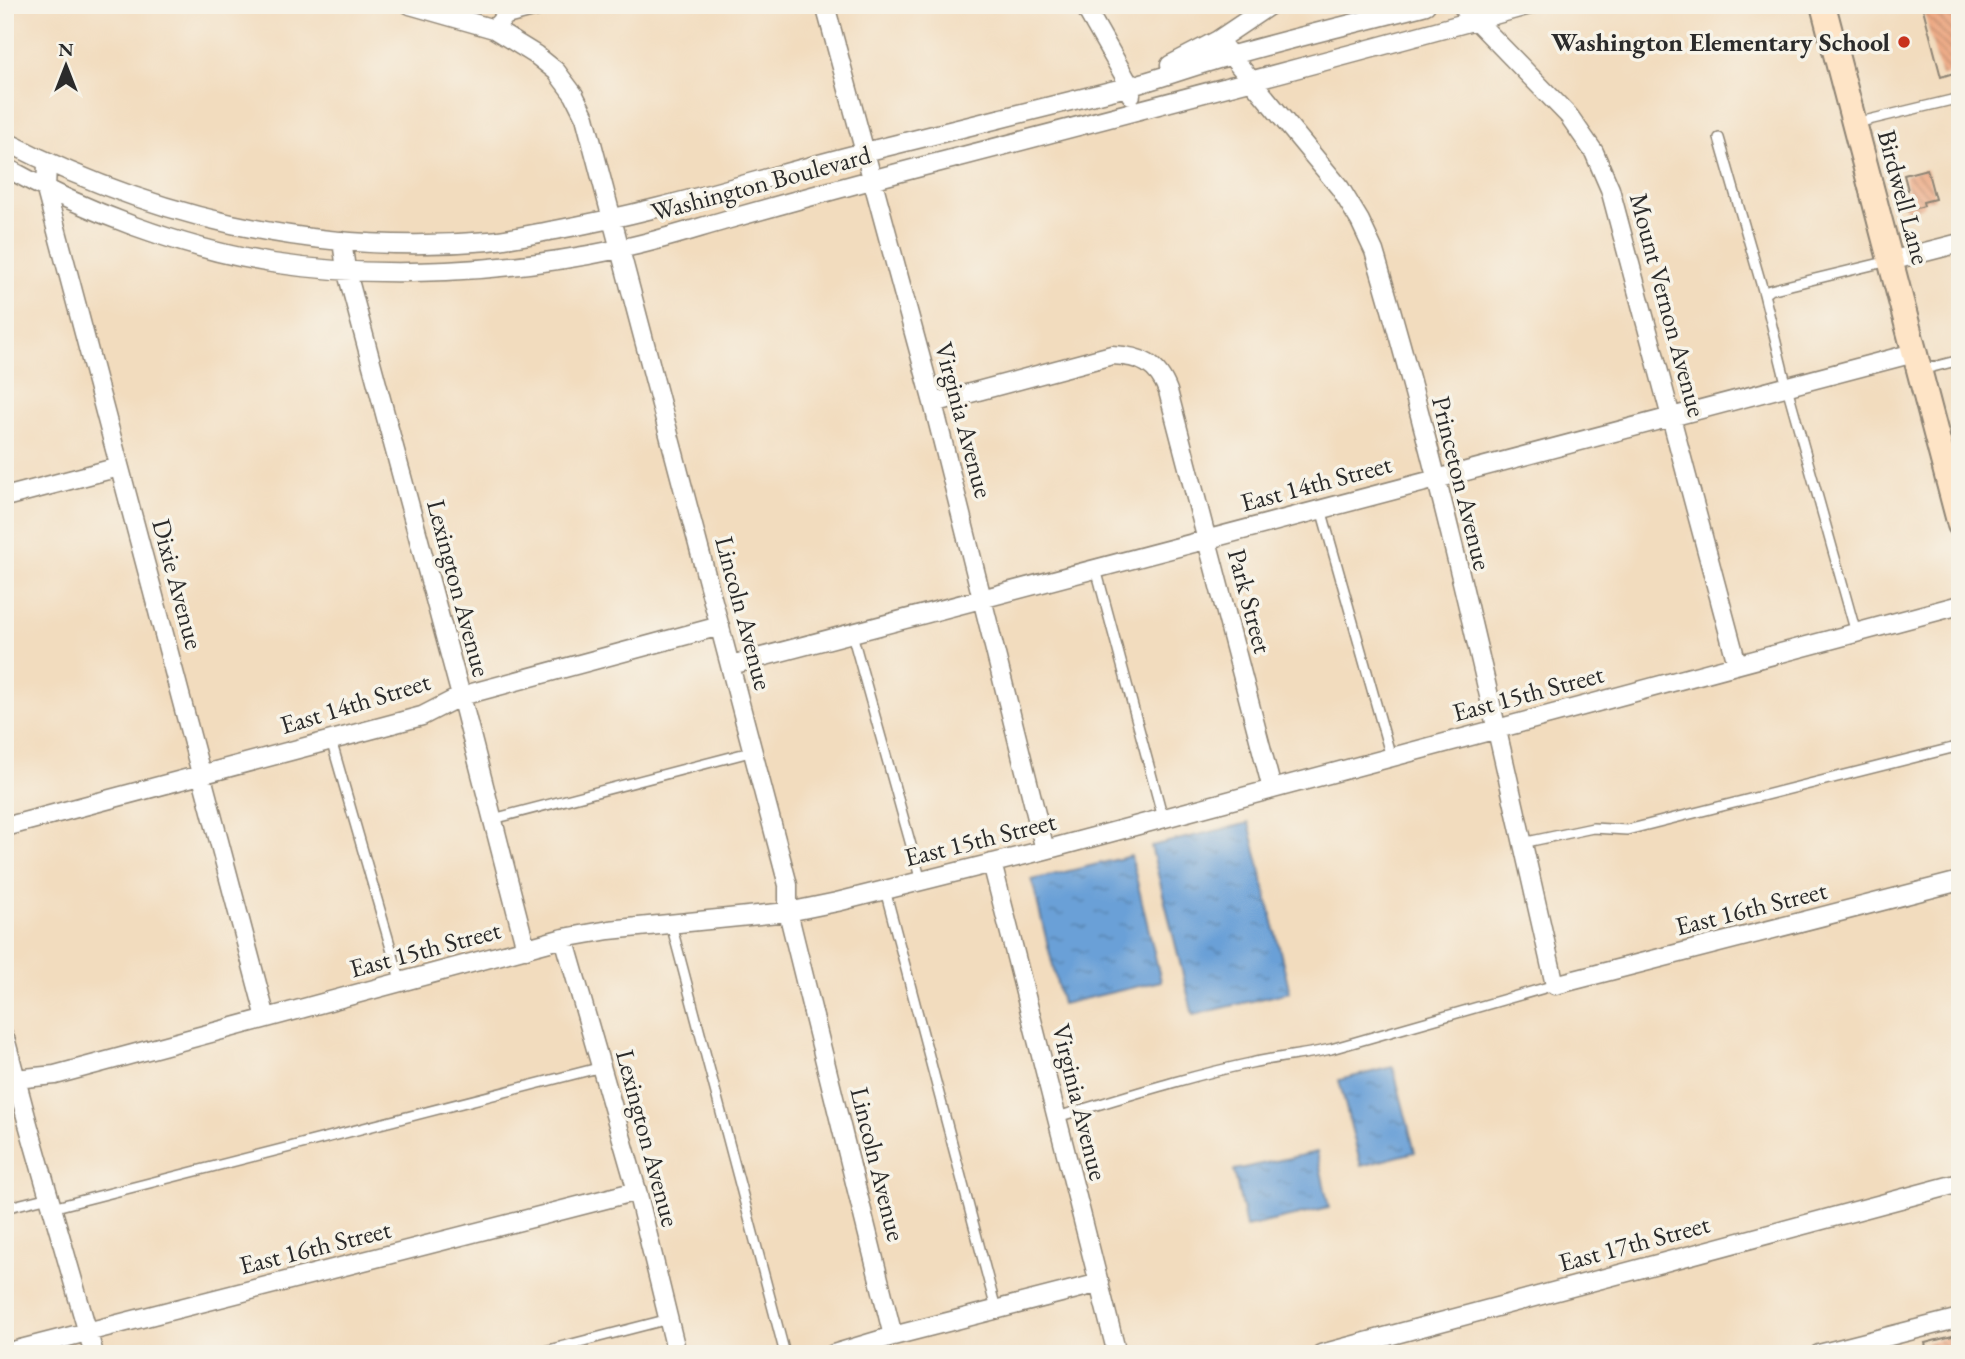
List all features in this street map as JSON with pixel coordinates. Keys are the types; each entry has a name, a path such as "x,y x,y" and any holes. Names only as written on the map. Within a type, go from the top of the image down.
{"main road":[{"name":"Birdwell Lane","path":"1823,5 1917,362 1956,495 1960,525"}],"street":[{"name":"Lincoln Avenue","path":"410,5 494,29 536,55 556,71 574,95 585,117 788,885 788,912 893,1336"},
{"path":"494,29 506,15 544,5"},
{"name":"Virginia Avenue","path":"825,5 933,402 1045,850"},
{"path":"1084,5 1130,86 1132,112"},
{"path":"1130,86 1218,40 1270,5"},
{"name":"Washington Boulevard","path":"5,141 47,163 167,209 261,232 342,241 416,244 492,241 613,220 864,152 1130,86 1232,55 1426,5"},
{"name":"Mount Vernon Avenue","path":"1461,5 1569,116 1594,152 1610,189 1737,664"},
{"name":"Washington Boulevard","path":"5,167 46,190 124,223 205,247 272,262 346,269 438,271 526,264 620,249 1530,5"},
{"name":"Princeton Avenue","path":"1218,40 1340,188 1374,251 1435,479 1555,985"},
{"name":"Dixie Avenue","path":"47,163 46,190 266,1018"},
{"name":"Lexington Avenue","path":"342,241 346,269 526,950"},
{"path":"1890,261 1960,243"},
{"name":"Park Street","path":"933,402 1112,355 1124,355 1157,369 1168,391 1272,789"},
{"name":"East 14th Street","path":"731,665 1787,387 1917,362"},
{"path":"5,496 119,467"},
{"name":"East 15th Street","path":"10,1080 55,1075 564,938 609,930 788,912 885,890 1045,850 1960,605"},
{"name":"East 14th Street","path":"5,827 422,716 461,696 720,626"},
{"name":"Virginia Avenue","path":"992,863 1117,1354"},
{"name":"East 16th Street","path":"1555,985 1960,881"},
{"name":"Lexington Avenue","path":"564,938 637,1191 677,1354"},
{"path":"5,1038 10,1080 50,1203 94,1354"},
{"name":"East 17th Street","path":"1321,1354 1960,1184"},
{"name":"East 16th Street","path":"5,1353 637,1191"},
{"path":"833,1354 1100,1283"},
{"path":"1819,1354 1960,1318"}],"lane":[{"path":"1854,124 1960,98"},
{"path":"1718,138 1856,633"},
{"path":"1763,294 1770,290 1890,261"},
{"path":"1917,362 1960,360"},
{"path":"1321,509 1391,757"},
{"path":"1096,569 1163,818"},
{"path":"852,634 921,881"},
{"path":"331,740 401,983"},
{"path":"1522,843 1593,828 1627,830 1960,746"},
{"path":"493,819 754,751"},
{"path":"885,890 996,1309"},
{"path":"671,924 785,1354"},
{"path":"1057,1116 1198,1075 1253,1062 1331,1049 1555,985"},
{"path":"5,1208 50,1203 602,1067"},
{"path":"533,1354 669,1319"}],"water":[{"path":"1249,823 1290,992 1193,1015 1151,846"},
{"path":"1131,856 1161,981 1062,1004 1032,880"},
{"path":"1393,1067 1415,1152 1361,1166 1339,1080"},
{"path":"1317,1152 1329,1208 1246,1227 1234,1170"}],"building":[{"path":"1922,5 1960,5 1960,71 1941,77"},
{"path":"1927,169 1935,199 1923,202 1924,206 1906,211 1901,192 1908,190 1904,175"},
{"path":"1960,1334 1960,1354 1928,1354 1925,1343"}],"place":[{"name":"Washington Elementary School","path":"1904,42"}]}
